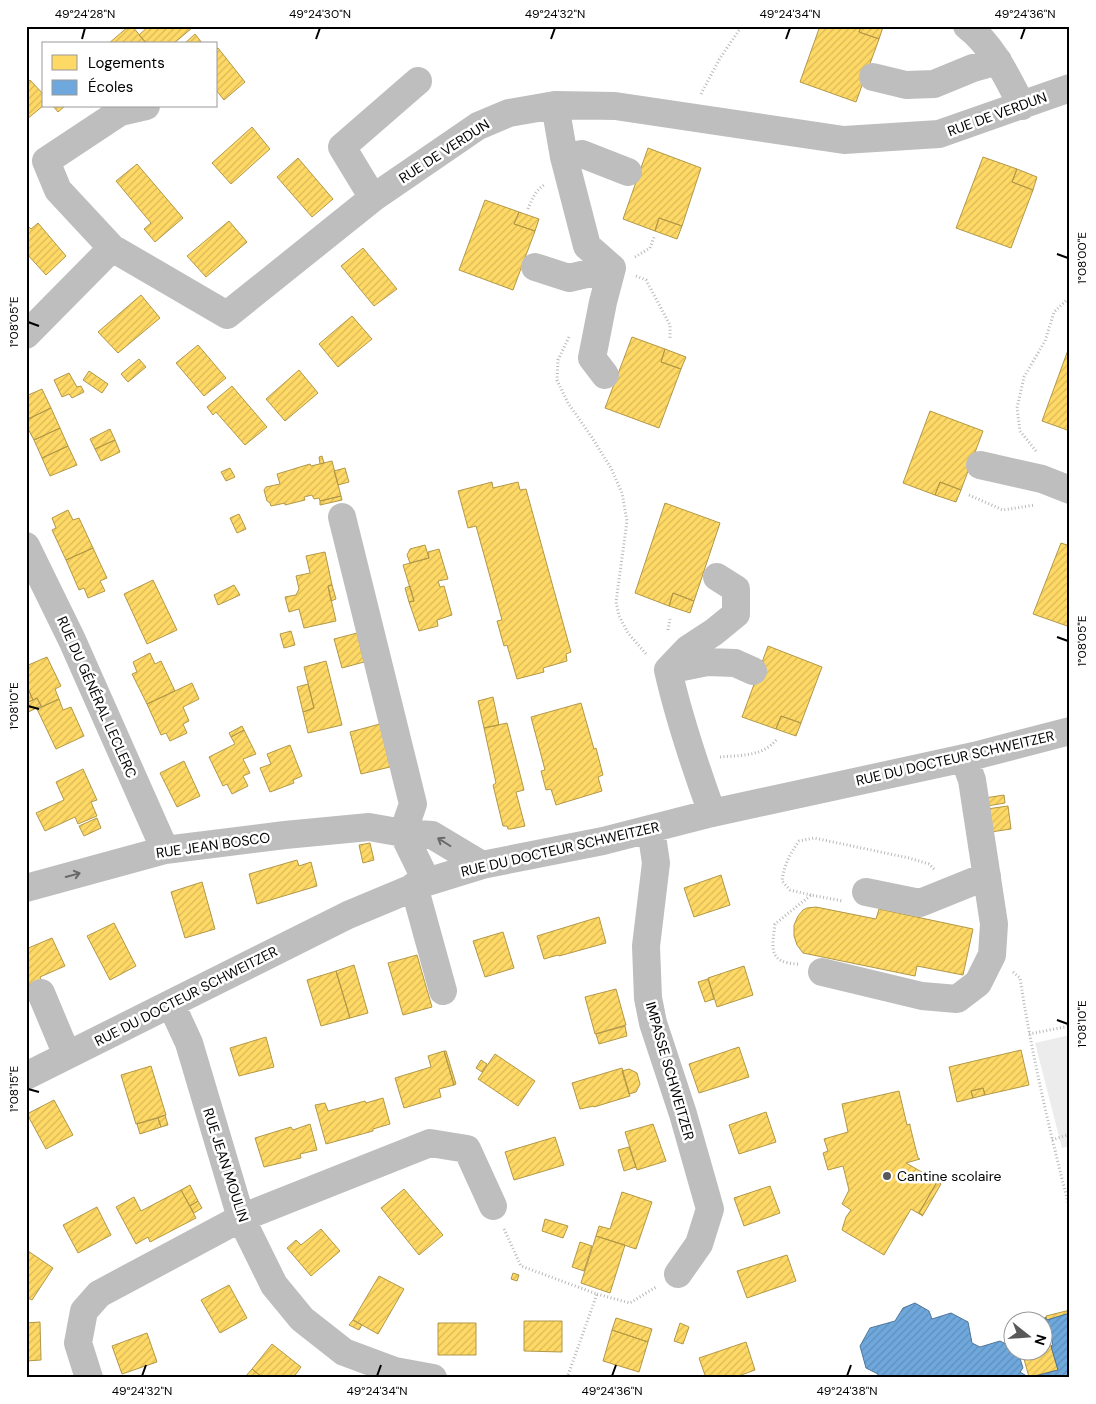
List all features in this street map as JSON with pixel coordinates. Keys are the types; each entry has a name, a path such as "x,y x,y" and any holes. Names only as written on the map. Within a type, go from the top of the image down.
{"street":[{"path":"967,26 976,33 998,61 1022,106"},
{"path":"873,77 906,85 934,84 973,68 998,61"},
{"path":"373,198 342,147 418,81"},
{"name":"RUE DE VERDUN","path":"112,248 227,315 373,198 478,126 509,113 555,105 615,106 844,140 939,134 1070,88"},
{"path":"555,105 564,157 587,246 612,268"},
{"path":"26,335 112,248 58,190 46,160 120,112 137,108"},
{"path":"564,157 582,154 628,172"},
{"path":"535,267 568,278 612,268"},
{"path":"605,376 592,358 612,268"},
{"path":"980,465 1042,479 1070,490"},
{"path":"342,517 413,804 402,833 421,884 443,991"},
{"name":"RUE DU GÉNÉRAL LECLERC","path":"26,546 72,640 165,850"},
{"path":"668,670 688,649 714,632 736,614 736,589 717,577"},
{"path":"668,670 707,662 735,663 753,671"},
{"path":"668,670 674,699 692,758 712,813"},
{"name":"RUE DU DOCTEUR SCHWEITZER","path":"26,1076 348,915 421,884 482,865 604,841 712,813 964,758 1070,731"},
{"path":"822,972 922,996 957,1000 978,983 992,955 994,924 972,780 964,758"},
{"name":"RUE JEAN BOSCO","path":"26,888 165,850 369,827 402,833 432,835 482,865"},
{"name":"IMPASSE SCHWEITZER","path":"651,829 656,863 646,946 648,998 653,1023 683,1114 710,1209 699,1244 678,1274"},
{"path":"866,892 920,903 987,876"},
{"path":"41,993 67,1055"},
{"name":"RUE JEAN MOULIN","path":"171,1004 189,1043 241,1218 274,1285 302,1319 344,1352 395,1371 424,1377"},
{"path":"89,1378 78,1344 84,1311 99,1294 241,1218 430,1143 467,1149 493,1206"}],"path":[{"path":"688,116 720,58 742,26"},
{"path":"612,268 646,280 670,325 670,338"},
{"path":"1036,452 1020,431 1017,408 1024,377 1044,341 1054,312 1070,297"},
{"path":"570,336 558,360 558,380 568,402 611,468 622,493 627,521 616,602 619,616 628,633 645,653 668,670"},
{"path":"692,758 751,754 770,748 777,739"},
{"path":"866,892 854,904 790,890 782,882 783,870 788,857 799,841 814,838 929,864 940,875 948,892"},
{"path":"811,895 775,924 772,943 775,956 784,964 800,964 822,972"},
{"path":"992,955 1020,978 1029,1034 1052,1140 1070,1210"},
{"path":"1029,1034 1070,1026"},
{"path":"1052,1140 1070,1134"},
{"path":"493,1206 521,1266 597,1294 630,1303 678,1274"},
{"path":"567,1378 597,1294"}],"shaded area":[{"path":"1070,1035 1070,1146 1062,1148 1035,1043"}],"building: Logements":[{"path":"129,26 132,26 145,42 110,42"},
{"path":"149,26 190,26 192,28 175,42 145,42 139,35"},
{"path":"820,26 861,26 859,32 879,39 856,102 800,82"},
{"path":"861,26 883,27 879,39 859,32"},
{"path":"195,34 201,42 186,42"},
{"path":"218,48 245,82 224,100 218,92"},
{"path":"30,80 42,93 42,107 26,120 26,83"},
{"path":"55,108 63,108 58,112"},
{"path":"252,127 270,149 231,184 212,163"},
{"path":"648,148 701,168 682,226 659,218 655,231 623,219"},
{"path":"983,157 1017,169 1012,182 1033,190 1011,248 956,228"},
{"path":"298,158 333,199 312,217 277,177"},
{"path":"137,164 183,218 155,242 144,229 151,223 116,181"},
{"path":"1017,169 1037,177 1033,190 1012,182"},
{"path":"485,200 519,212 514,224 535,231 513,290 459,270"},
{"path":"519,212 539,219 535,231 514,224"},
{"path":"659,218 682,226 677,239 655,231"},
{"path":"229,221 247,242 206,277 187,256"},
{"path":"38,223 66,256 46,275 26,253 26,224 31,229"},
{"path":"363,248 397,289 374,306 341,266"},
{"path":"141,295 160,318 118,353 98,332"},
{"path":"352,316 372,339 338,367 319,344"},
{"path":"632,337 665,349 661,362 681,369 659,428 605,408"},
{"path":"198,345 226,378 204,396 176,363"},
{"path":"665,349 686,357 681,369 661,362"},
{"path":"1068,350 1070,350 1070,431 1042,421"},
{"path":"139,359 146,367 128,382 121,374"},
{"path":"299,370 318,393 285,421 266,399"},
{"path":"89,371 108,384 102,393 83,380"},
{"path":"69,373 77,387 81,386 84,392 72,398 69,394 62,397 54,380"},
{"path":"232,386 267,427 245,445 216,412 213,415 207,407"},
{"path":"42,389 51,408 26,420 26,396"},
{"path":"51,408 60,428 34,440 26,425 26,420"},
{"path":"930,411 983,431 961,490 940,482 935,495 903,483"},
{"path":"60,428 68,446 42,458 34,440"},
{"path":"110,429 115,440 95,449 90,439"},
{"path":"115,440 120,452 101,461 95,449"},
{"path":"68,446 77,465 50,476 42,458"},
{"path":"322,456 324,463 320,464 319,457"},
{"path":"332,461 341,496 320,501 319,498 314,499 312,495 304,497 305,500 271,506 267,501 264,490 266,487 280,484 277,474 310,464 311,466"},
{"path":"230,468 235,477 226,481 221,472"},
{"path":"345,468 349,482 338,485 334,471"},
{"path":"492,482 493,488 518,482 520,490 526,489 571,652 566,654 567,661 543,668 544,672 517,679 507,645 504,646 497,621 502,620 476,526 468,528 458,491"},
{"path":"940,482 961,490 956,502 935,495"},
{"path":"341,496 342,500 320,505 320,501"},
{"path":"665,503 720,523 694,601 673,593 669,606 635,593"},
{"path":"68,510 73,520 79,518 93,548 66,560 52,530 56,528 52,518"},
{"path":"239,514 246,529 237,533 230,518"},
{"path":"1061,543 1070,546 1070,627 1033,614"},
{"path":"425,545 429,558 410,563 407,555 410,549"},
{"path":"93,548 107,578 100,581 105,591 88,598 84,588 79,590 66,560"},
{"path":"439,549 448,579 438,581 440,587 444,586 452,615 437,620 438,626 419,631 409,602 414,601 403,565 429,558 428,552"},
{"path":"325,552 332,585 328,586 336,621 304,628 299,609 289,612 285,597 296,595 299,589 296,576 310,573 306,556"},
{"path":"153,580 177,630 147,644 124,594"},
{"path":"234,585 240,595 218,605 214,595"},
{"path":"332,585 336,599 331,601 328,586"},
{"path":"410,586 414,601 409,602 405,588"},
{"path":"673,593 694,601 690,613 669,606"},
{"path":"291,631 295,645 284,648 280,634"},
{"path":"357,633 364,662 342,668 334,639"},
{"path":"768,646 822,667 801,723 781,716 776,729 742,717"},
{"path":"150,653 155,664 161,661 175,691 147,704 132,674 137,672 133,662"},
{"path":"47,657 61,686 55,689 59,699 42,707 37,698 33,700 26,684 26,666"},
{"path":"326,661 342,725 308,733 303,712 314,708 304,667"},
{"path":"192,683 199,699 183,707 189,721 183,724 187,733 170,741 166,733 161,735 147,704"},
{"path":"26,684 33,700 26,703"},
{"path":"308,684 314,708 303,712 297,687"},
{"path":"493,697 499,725 484,728 478,701"},
{"path":"37,698 41,706 26,713 26,703"},
{"path":"59,699 63,710 71,707 84,736 56,749 37,709"},
{"path":"581,703 603,775 598,777 602,791 556,805 551,789 546,790 541,771 545,770 531,717"},
{"path":"781,716 801,723 796,736 776,729"},
{"path":"507,723 524,790 516,792 525,826 511,829 503,826 493,785 496,783 484,728"},
{"path":"380,724 390,767 361,774 350,732"},
{"path":"242,726 244,730 231,737 229,733"},
{"path":"244,730 256,754 243,759 250,773 243,776 248,786 232,794 227,784 223,786 209,757 235,744 231,737"},
{"path":"290,745 302,776 293,780 294,783 270,792 260,768 271,764 267,754"},
{"path":"184,761 200,796 177,807 160,773"},
{"path":"83,769 97,800 91,802 97,816 78,824 75,817 45,831 36,813 64,800 56,782"},
{"path":"1004,795 1005,803 987,806 985,798"},
{"path":"1008,806 1011,829 991,832 987,809"},
{"path":"97,818 101,828 84,836 79,826"},
{"path":"370,843 374,860 363,863 359,845"},
{"path":"297,860 299,866 311,862 317,886 257,904 249,874"},
{"path":"721,875 730,905 694,917 684,888"},
{"path":"202,882 215,929 185,938 171,892"},
{"path":"816,907 876,919 879,909 973,929 963,975 917,966 915,976 803,953 797,945 794,936 794,925 803,910"},
{"path":"599,917 606,943 544,959 537,936"},
{"path":"114,923 136,966 110,980 87,936"},
{"path":"503,932 514,968 485,977 473,941"},
{"path":"52,938 65,966 40,977 43,984 31,989 26,977 26,949"},
{"path":"417,955 432,1007 403,1015 388,963"},
{"path":"354,965 368,1013 350,1018 336,971"},
{"path":"744,966 753,995 717,1007 708,978"},
{"path":"336,971 350,1018 321,1026 307,980"},
{"path":"708,979 714,999 705,1002 698,982"},
{"path":"616,989 626,1025 595,1034 585,997"},
{"path":"625,1026 627,1036 599,1044 596,1034"},
{"path":"266,1037 274,1067 239,1076 230,1048"},
{"path":"739,1047 749,1077 699,1093 689,1064"},
{"path":"1021,1050 1029,1085 985,1095 983,1088 971,1091 973,1098 957,1102 949,1067"},
{"path":"444,1051 446,1051 456,1084 454,1085"},
{"path":"444,1051 454,1085 439,1089 441,1097 404,1108 395,1078 431,1067 428,1056"},
{"path":"495,1054 535,1081 518,1106 478,1079"},
{"path":"481,1060 487,1064 482,1072 476,1068"},
{"path":"151,1066 166,1115 136,1124 121,1075"},
{"path":"622,1068 630,1096 594,1107 580,1109 572,1083"},
{"path":"629,1069 637,1073 640,1084 636,1092 629,1094 622,1071"},
{"path":"983,1088 985,1095 973,1098 971,1091"},
{"name":"Cantine scolaire","path":"899,1091 907,1125 910,1124 918,1158 920,1159 906,1163 941,1183 937,1182 919,1213 923,1216 911,1209 884,1255 842,1230 846,1217 851,1210 842,1204 849,1190 843,1166 828,1170 823,1153 828,1151 824,1139 848,1132 842,1104"},
{"path":"383,1098 390,1124 373,1129 373,1131 326,1144 315,1105 325,1103 328,1111"},
{"path":"54,1100 73,1135 46,1149 27,1114"},
{"path":"766,1112 776,1142 739,1154 729,1125"},
{"path":"165,1115 168,1125 161,1127 158,1118"},
{"path":"158,1118 161,1127 140,1134 137,1124"},
{"path":"310,1124 317,1150 300,1154 301,1158 264,1167 255,1138 291,1127 293,1130"},
{"path":"653,1124 666,1161 637,1170 625,1132"},
{"path":"555,1137 564,1165 514,1180 505,1152"},
{"path":"629,1147 636,1167 624,1171 618,1150"},
{"path":"937,1182 941,1184 923,1215 919,1213"},
{"path":"190,1185 198,1201 190,1206 181,1190"},
{"path":"770,1186 780,1213 744,1226 734,1198"},
{"path":"404,1189 443,1235 419,1255 381,1208"},
{"path":"181,1190 196,1218 150,1242 148,1237 136,1244 116,1207 134,1197 141,1211"},
{"path":"622,1192 652,1202 636,1249 596,1236 599,1226 610,1229"},
{"path":"198,1201 202,1208 194,1213 190,1206"},
{"path":"97,1207 111,1235 78,1253 63,1225"},
{"path":"545,1219 568,1226 563,1238 542,1231"},
{"path":"321,1229 340,1251 311,1276 287,1248 296,1240 301,1245"},
{"path":"596,1236 625,1245 610,1293 581,1283"},
{"path":"580,1242 592,1246 584,1271 572,1267"},
{"path":"28,1251 53,1268 32,1300 26,1297 26,1254"},
{"path":"787,1255 796,1281 747,1298 737,1271"},
{"path":"513,1273 519,1275 517,1281 511,1279"},
{"path":"379,1276 404,1289 378,1334 353,1320"},
{"path":"229,1285 247,1318 220,1333 201,1300"},
{"path":"1070,1310 1070,1313 1054,1318 1054,1314"},
{"path":"616,1318 652,1329 648,1342 612,1330"},
{"path":"353,1320 362,1325 359,1330 349,1325"},
{"path":"524,1321 562,1321 562,1352 524,1351"},
{"path":"40,1322 41,1360 26,1361 26,1323"},
{"path":"438,1323 476,1323 476,1355 438,1355"},
{"path":"680,1323 689,1327 683,1344 674,1341"},
{"path":"612,1330 648,1342 639,1372 603,1361"},
{"path":"147,1333 157,1362 122,1374 112,1346"},
{"path":"746,1342 755,1370 733,1378 706,1378 699,1358"},
{"path":"272,1344 301,1367 293,1378 263,1378 252,1369"},
{"path":"1054,1356 1058,1370 1029,1377 1025,1362 1054,1362"},
{"path":"252,1369 263,1378 245,1377"}],"building: Écoles":[{"path":"915,1303 929,1311 932,1319 951,1313 968,1322 972,1343 980,1347 1000,1341 1004,1343 1004,1362 1021,1362 1023,1368 1020,1372 1030,1378 877,1378 878,1374 866,1368 860,1346 870,1328 895,1321 903,1308"},
{"path":"1070,1313 1070,1378 1037,1378 1036,1376 1058,1370 1054,1356 1054,1318"}],"place":[{"name":"Cantine scolaire","path":"887,1176"}]}
